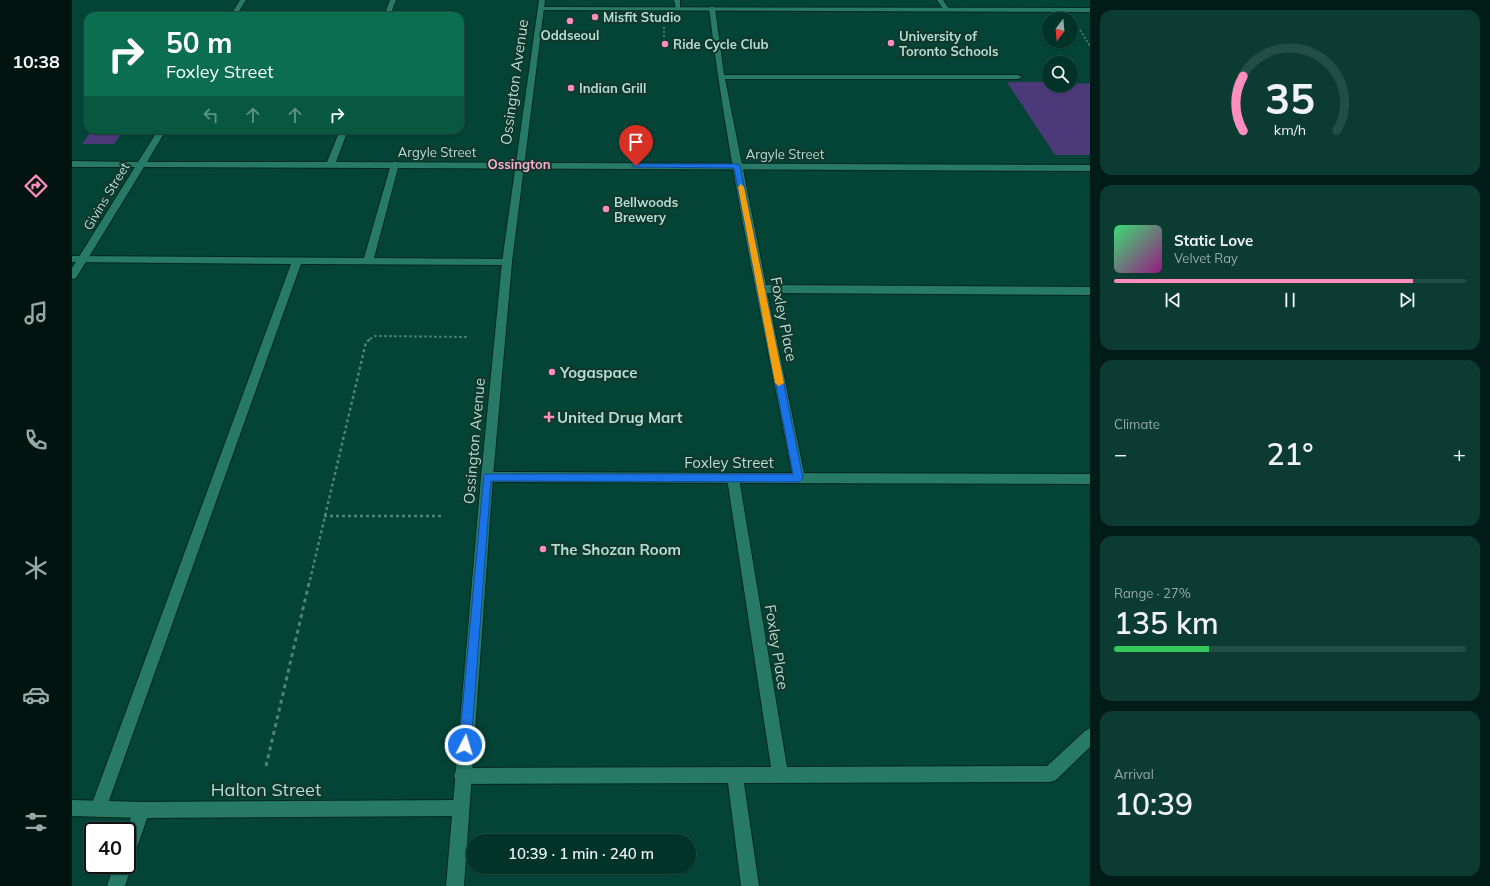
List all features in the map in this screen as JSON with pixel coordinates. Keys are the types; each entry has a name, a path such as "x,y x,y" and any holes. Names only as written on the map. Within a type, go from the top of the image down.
{"street":[{"path":"236,12 244,0"},
{"path":"388,12 393,0"},
{"path":"677,0 678,8"},
{"path":"808,0 811,9"},
{"path":"940,0 946,9"},
{"path":"542,4 678,8 1090,10"},
{"name":"Ossington Avenue","path":"455,886 462,776 507,262 542,4"},
{"path":"1077,4 1082,10"},
{"name":"Foxley Place","path":"712,8 721,77 737,166 760,289 799,478"},
{"path":"721,77 1018,77"},
{"name":"Givins Street","path":"72,276 159,134"},
{"path":"332,164 343,134"},
{"name":"Argyle Street","path":"72,164 400,164 519,166 1090,168"},
{"path":"368,261 400,164"},
{"path":"72,259 507,262"},
{"path":"98,809 297,260"},
{"path":"760,289 1090,291"},
{"name":"Foxley Street","path":"487,477 1090,479"},
{"name":"Foxley Place","path":"733,478 780,774"},
{"path":"462,776 1050,774 1090,736"},
{"path":"735,774 750,886"},
{"name":"Halton Street","path":"72,808 142,810 461,808"},
{"path":"136,827 142,810"},
{"path":"116,886 120,874"}],"path":[{"path":"266,766 366,342 375,336 468,337"},
{"path":"324,516 444,516"}],"shaded area":[{"path":"1007,82 1042,82 1042,92 1078,92 1078,84 1090,83 1090,155 1055,155"},
{"path":"89,134 121,134 114,144 82,144"}],"slow traffic":[{"path":"741,187 779,383"}],"place":[{"name":"Misfit Studio","path":"595,17"},
{"name":"Oddseoul","path":"570,21"},
{"name":"University of Toronto Schools","path":"891,43"},
{"name":"Ride Cycle Club","path":"665,44"},
{"name":"Indian Grill","path":"571,88"},
{"name":"Bellwoods Brewery","path":"606,209"},
{"name":"Yogaspace","path":"552,372"},
{"name":"United Drug Mart","path":"549,417"},
{"name":"The Shozan Room","path":"543,549"}],"district":[{"name":"Ossington","path":"519,164"}],"route":[{"path":"465,745 487,477 799,478 760,289 737,166 636,166"}]}
